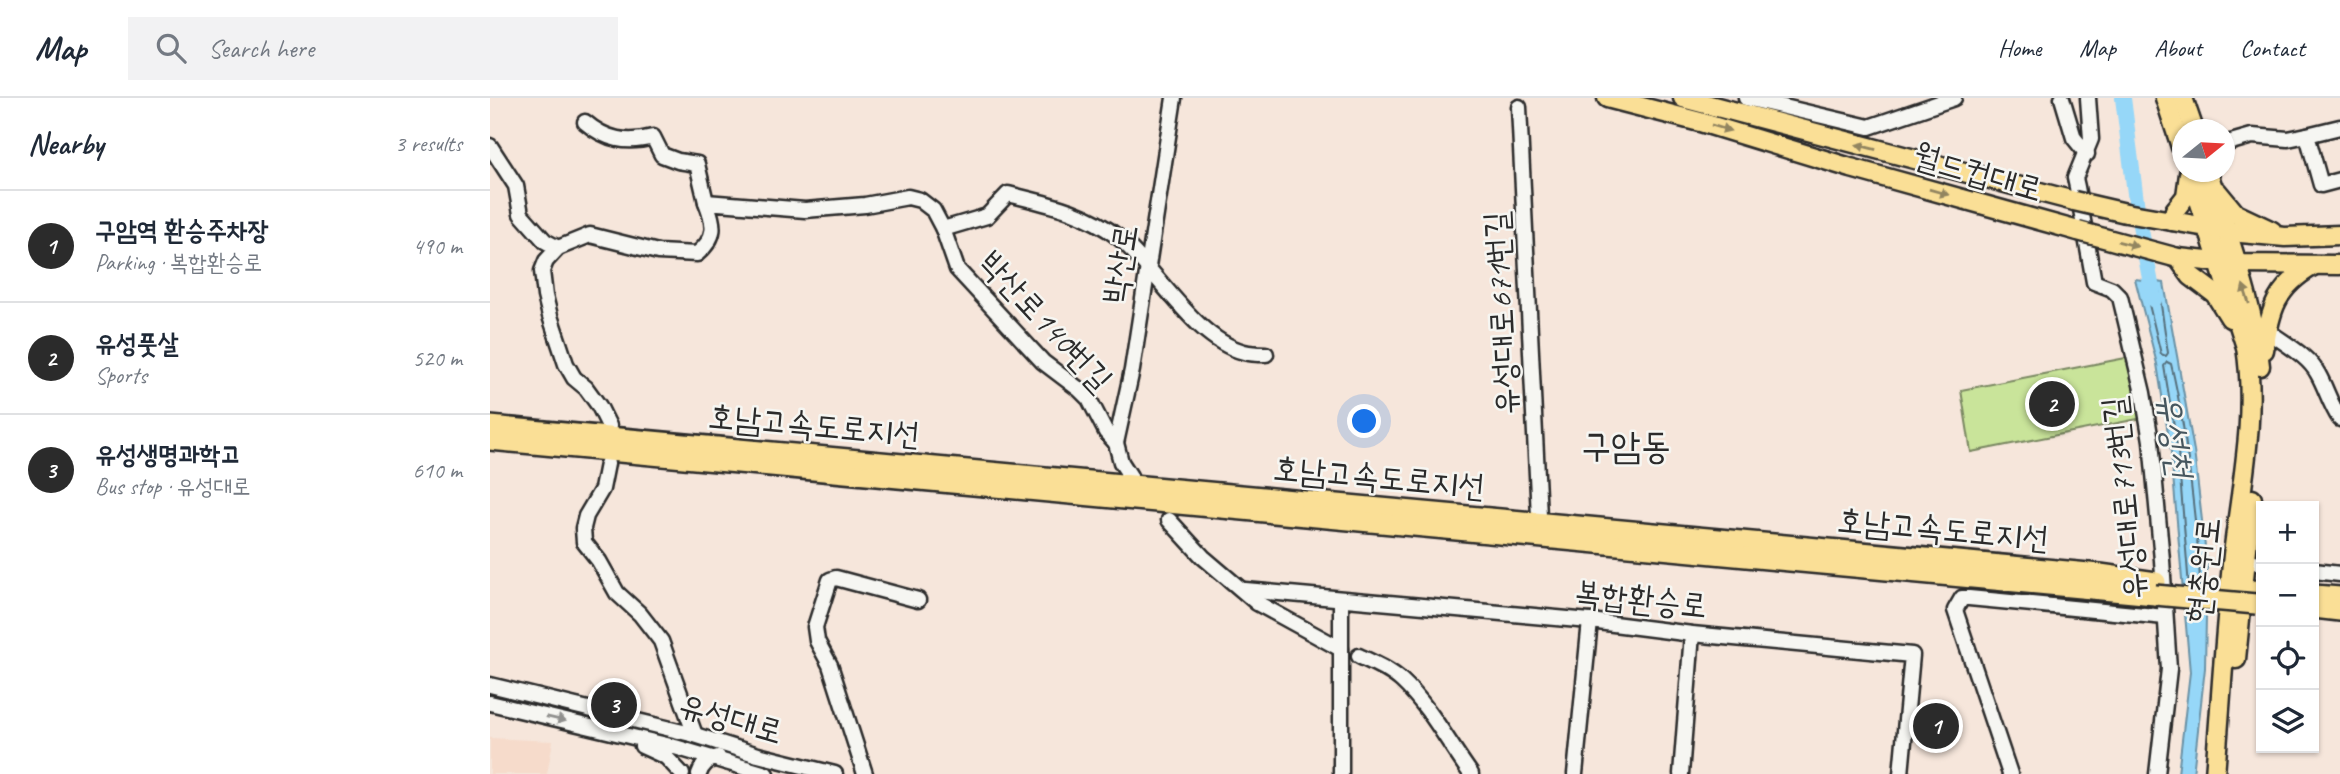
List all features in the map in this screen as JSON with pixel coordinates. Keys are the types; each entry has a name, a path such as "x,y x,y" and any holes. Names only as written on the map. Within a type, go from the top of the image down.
{"highway":[{"name":"호남고속도로지선","path":"490,426 2072,572 2155,589"},
{"name":"호남고속도로지선","path":"490,440 2256,597"},
{"path":"2319,595 2340,597"},
{"path":"2319,609 2340,611"}],"main road":[{"name":"월드컵대로","path":"1607,98 1700,121 1851,168 2178,258 2227,263 2340,265"},
{"name":"월드컵대로","path":"1684,98 2074,201 2217,230 2286,237 2340,235"},
{"path":"2165,98 2172,119"},
{"path":"2185,98 2191,119"},
{"path":"2172,221 2175,210 2186,196 2188,182"},
{"name":"현충원로","path":"2195,182 2217,230"},
{"name":"현충원로","path":"2210,182 2217,230 2227,263 2250,374 2248,432 2233,555 2215,774"},
{"path":"2213,182 2218,193 2236,214 2286,237"},
{"path":"2178,258 2191,276 2215,294 2246,347"},
{"name":"현충원로","path":"2225,774 2254,562 2255,474 2261,374 2255,327 2227,263"},
{"path":"2261,374 2267,330 2281,291 2298,275 2313,266"}],"street":[{"name":"박산로","path":"1116,443 1132,370 1174,98"},
{"path":"1746,98 1869,127 1954,98"},
{"path":"2062,98 2074,138 2087,154"},
{"name":"유성대로713번길","path":"2088,98 2091,139 2075,178 2094,282 2112,289 2120,297 2145,405 2155,475 2169,669 2157,774"},
{"name":"유성대로671번길","path":"1519,107 1539,516"},
{"path":"585,122 601,135 615,139 639,141 653,136 662,155 696,164 712,217 712,238 697,254 658,252 590,234 558,248 546,261 542,271 550,316 566,364 574,378 586,388 599,406 609,426"},
{"path":"2235,141 2252,136 2288,139 2340,127"},
{"path":"2307,135 2320,186 2340,180"},
{"path":"490,146 516,186 521,214 545,240 558,248"},
{"path":"943,229 987,216 1008,194 1071,210 1095,221 1119,238 1197,324 1243,352 1266,354"},
{"name":"박산로140번길","path":"706,202 805,210 855,206 908,197 920,200 933,210 943,229 957,270 1043,362 1080,390 1088,399 1105,432 1116,443"},
{"path":"2267,330 2310,362 2340,419"},
{"path":"1116,443 1121,463 1130,476"},
{"path":"607,464 602,489 586,516 584,542 599,561 617,593 640,614 661,641 695,735 705,742 717,768"},
{"path":"1169,520 1203,557 1245,590 1257,603 1341,649"},
{"path":"2319,571 2340,574"},
{"path":"865,774 830,665 817,642 815,627 830,580 836,578 918,600"},
{"name":"복합환승로","path":"1245,590 1590,621 1692,634 1912,655 1901,774"},
{"path":"2010,774 1955,610 1962,598 2165,617"},
{"path":"1341,600 1341,774"},
{"path":"1576,774 1590,621"},
{"path":"1681,774 1692,634"},
{"path":"1359,656 1401,680 1422,704 1471,774"},
{"name":"유성대로","path":"490,685 695,735 755,754 835,774"},
{"name":"유성대로","path":"494,706 605,731 717,768 764,774"},
{"path":"605,731 666,757 682,774"},
{"path":"699,774 702,767 717,768 755,754"},
{"path":"756,774 764,774"}],"shaded area":[{"path":"490,738 553,741 547,774 490,774"}],"green space":[{"path":"2131,357 2143,418 1971,452 1961,390"}],"water":[{"path":"2135,279 2164,283 2194,451 2207,564 2205,668 2193,774 2178,774 2190,672 2171,452 2157,364"}],"waterway":[{"name":"유성천","path":"2123,98 2137,209 2154,300"}],"place":[{"name":"유성풋살","path":"2052,404"},
{"name":"유성생명과학고","path":"614,705"},
{"name":"구암역 환승주차장","path":"1936,726"}],"district":[{"name":"구암동","path":"1626,445"}]}
